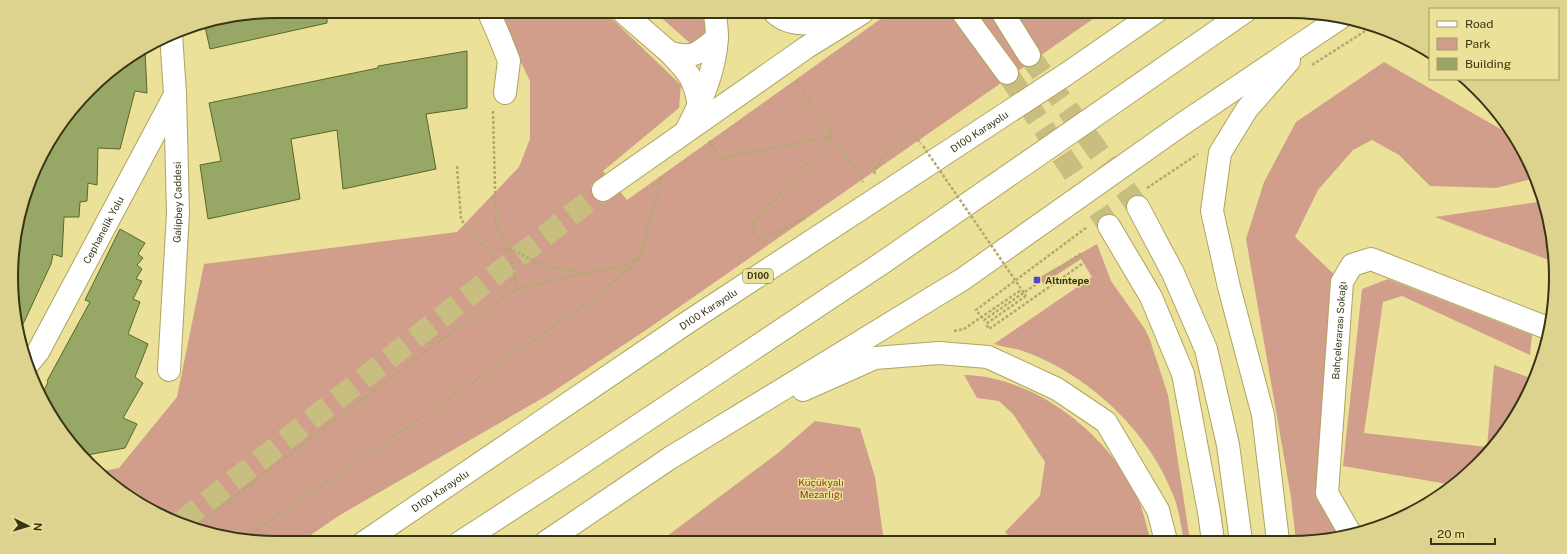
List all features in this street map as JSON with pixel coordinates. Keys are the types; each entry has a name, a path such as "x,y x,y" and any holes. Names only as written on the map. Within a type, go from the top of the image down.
{"main road":[{"path":"491,18 509,61 505,93"},
{"path":"630,18 687,70 696,87 688,126"},
{"path":"688,126 713,65 717,38 715,18"},
{"path":"784,18 796,22 815,23 845,18"},
{"path":"603,190 688,126 807,47 854,18"},
{"path":"967,18 1007,73"},
{"path":"1006,18 1028,55"},
{"name":"D100 Karayolu","path":"373,536 688,322 1068,73 1147,18"},
{"path":"470,536 885,261 1236,18"},
{"path":"555,536 670,458 963,279 1181,125 1334,22"},
{"path":"1277,536 1263,415 1229,287 1212,211 1220,153 1246,109 1311,36"},
{"path":"670,53 685,56 697,54 717,38"},
{"name":"Galipbey Caddesi","path":"169,370 178,213 175,94 171,41"},
{"name":"Cephanelik Yolu","path":"32,359 38,352 175,94"},
{"path":"1141,198 1206,349 1228,445 1240,536"},
{"path":"1100,225 1151,297 1183,374 1212,536"},
{"name":"Bahçelerarası Sokağı","path":"1348,529 1327,493 1342,282 1352,265 1371,259 1544,327"},
{"path":"670,458 789,396 875,358 939,353 988,357 1058,389 1106,422 1158,510 1165,536"}],"path":[{"path":"1311,66 1367,30"},
{"path":"807,100 851,165"},
{"path":"492,111 496,225 510,249 517,289"},
{"path":"251,534 594,299 640,258 688,126 721,158 832,136"},
{"path":"873,175 881,157 914,134 923,146 1022,290 1026,296 986,324 989,329 1085,262 1080,254 1034,285 984,320 976,310 1072,237 1100,225"},
{"path":"806,217 758,240 751,225 832,136"},
{"path":"1141,198 1198,154 1220,153"},
{"path":"457,166 461,219 474,239 493,252 510,249 544,266 585,273"},
{"path":"200,524 438,342 517,289 585,273 617,268 640,258"},
{"path":"950,332 964,329 981,316 1022,290"}],"green space":[{"path":"499,18 611,18 681,85 679,108 603,171 627,200 882,18 1094,18 649,328 548,395 340,515 309,536 243,534 194,522 147,501 105,471 119,468 177,397 204,264 457,232 519,167 530,139 530,81"},
{"path":"662,18 706,18 708,30 691,44"},
{"path":"1384,62 1503,131 1522,162 1530,180 1496,188 1430,186 1399,155 1372,140 1353,150 1318,190 1295,237 1342,282 1327,493 1346,530 1324,534 1295,536 1291,497 1246,239 1264,182 1296,122"},
{"path":"1537,202 1544,226 1548,260 1435,217"},
{"path":"1097,244 1111,281 1145,329 1168,395 1189,536 1183,536 1176,502 1163,473 1133,428 1114,408 1071,374 1047,361 1023,351 994,344 1092,277 1081,259 1043,284 1040,277"},
{"path":"1388,279 1532,335 1530,355 1402,296 1383,302 1364,433 1486,447 1461,472 1446,484 1343,466 1362,289"},
{"path":"1494,365 1528,377 1514,406 1487,445"},
{"path":"964,375 990,378 1016,385 1041,397 1065,412 1087,430 1123,471 1136,494 1143,511 1150,536 1009,536 1005,532 1040,496 1045,462 1013,414 999,401 977,398"},
{"name":"Küçükyalı Mezarlığı","path":"815,421 860,428 875,477 883,536 667,536 778,453"}],"building":[{"path":"327,18 327,23 210,49 205,28 210,27 243,20"},
{"path":"467,51 467,108 426,114 436,169 343,189 337,130 291,139 300,199 208,219 200,165 221,161 209,103 378,68 378,66"},
{"path":"145,54 147,93 135,91 120,149 98,148 97,185 88,183 87,201 80,202 79,217 64,217 62,257 53,254 51,264 23,325 18,277 20,243 27,210 45,162 62,133 82,106 106,82"},
{"path":"120,229 145,243 138,254 143,258 137,265 142,269 136,279 142,281 133,299 140,302 128,334 148,344 135,377 143,383 123,418 137,424 125,448 89,455 62,421 44,390 48,382 47,381 90,302 85,300"}],"tunnel":[{"path":"1029,55 1138,207"},
{"path":"1007,73 1109,226"},
{"path":"185,519 603,190"}],"place":[{"name":"Altıntepe","path":"1037,280"}]}
